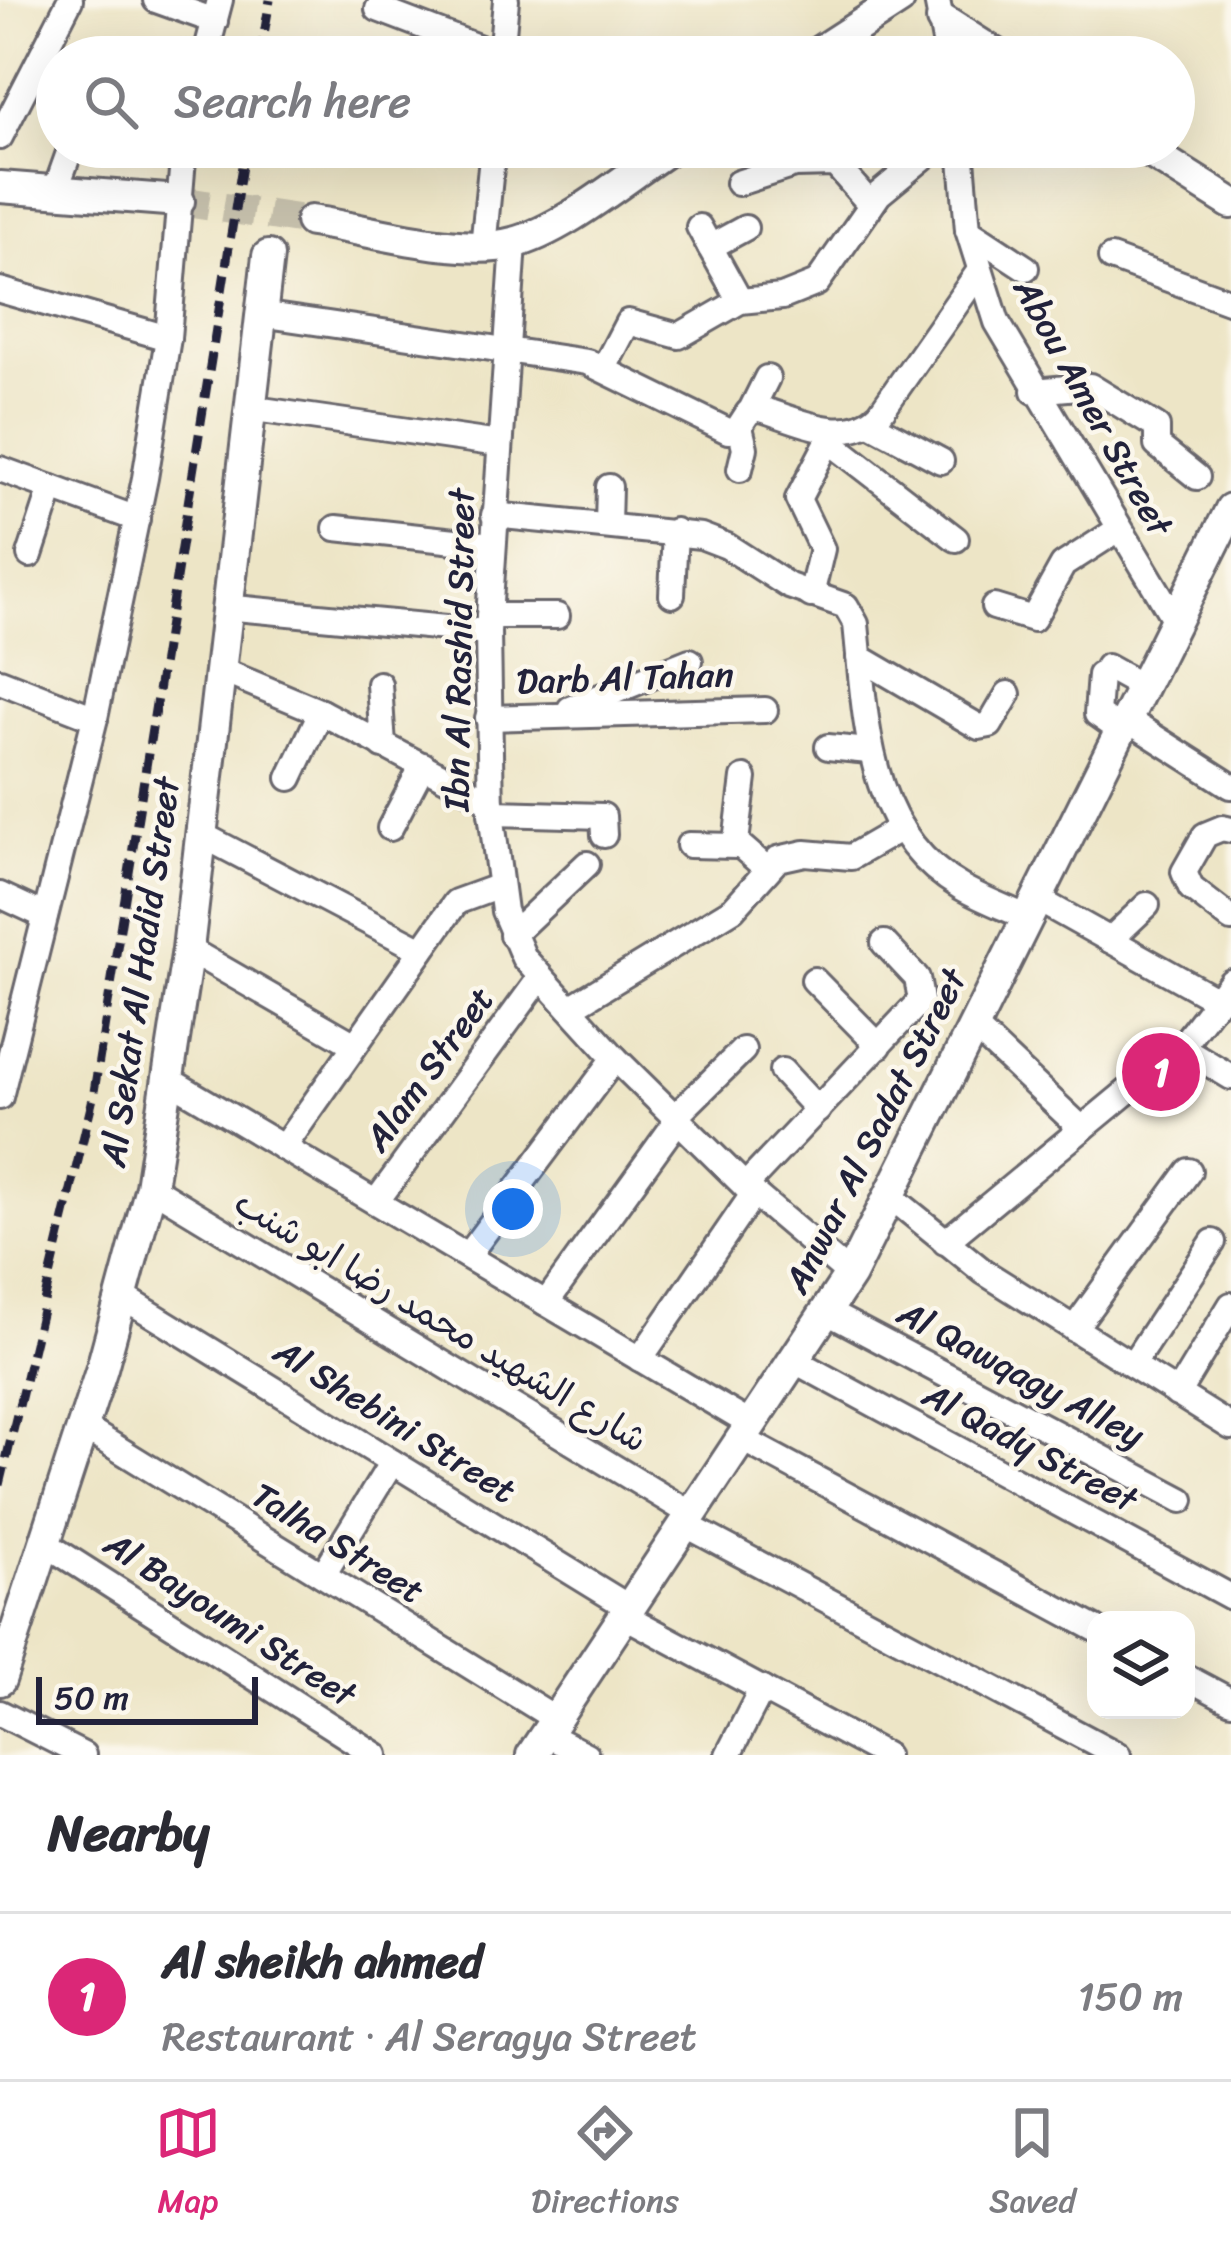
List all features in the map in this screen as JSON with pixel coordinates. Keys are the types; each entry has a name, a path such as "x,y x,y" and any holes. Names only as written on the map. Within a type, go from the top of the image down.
{"street":[{"path":"51,36 70,0"},
{"path":"156,0 218,10"},
{"path":"503,36 506,0"},
{"path":"843,36 899,0"},
{"path":"378,9 447,36"},
{"path":"939,10 973,36"},
{"path":"0,136 36,66"},
{"path":"55,192 64,168"},
{"path":"0,1097 7,1030 45,916 95,718 137,519 168,338 182,168"},
{"name":"Ibn Al Rashid Street","path":"494,168 505,348 492,545 488,718 491,807 500,886 512,935 540,978 675,1120 850,1275"},
{"path":"311,221 498,245 542,231 640,168"},
{"path":"739,183 785,168"},
{"path":"839,168 871,205"},
{"path":"604,368 628,322 679,336 740,301 782,297 817,283 871,205 912,168"},
{"name":"Abou Amer Street","path":"963,168 968,230 978,273 1034,391 1176,622"},
{"path":"1175,168 1231,203"},
{"path":"0,187 178,201"},
{"path":"740,301 704,237 745,228"},
{"path":"968,230 1026,268"},
{"name":"Al Sekat Al Hadid Street","path":"0,1680 83,1427 152,1187 188,950 268,256"},
{"path":"1111,258 1231,302"},
{"path":"746,418 831,435 870,423 978,273"},
{"path":"0,290 168,338"},
{"path":"260,314 505,348 604,368 728,431 746,418 767,379"},
{"path":"1034,391 1080,384 1099,390 1159,428 1157,445 1197,477"},
{"path":"248,408 499,444"},
{"path":"740,469 746,418"},
{"path":"870,423 941,461"},
{"path":"831,435 956,539"},
{"path":"811,595 822,549 798,499 831,435"},
{"path":"0,469 137,519"},
{"path":"608,525 609,487"},
{"path":"30,555 52,488"},
{"name":"Anwar Al Sadat Street","path":"544,1736 850,1275 1231,509"},
{"path":"494,514 675,531 728,546 811,595 837,601 852,614 868,751 902,828 958,885 1033,909 1225,992 1181,1047 945,1242"},
{"path":"336,528 492,545"},
{"path":"994,608 1033,619 1063,565 1119,530"},
{"path":"672,595 675,531"},
{"path":"225,607 489,624 557,616"},
{"path":"859,657 979,728 990,725 1008,694"},
{"path":"552,716 690,661"},
{"path":"604,666 606,695"},
{"path":"218,669 321,712 491,807 603,816 604,835"},
{"path":"1143,687 1104,671 1096,714 1231,786"},
{"path":"0,681 95,718"},
{"path":"380,685 383,746"},
{"name":"Darb Al Tahan","path":"488,718 765,710"},
{"path":"290,778 321,712"},
{"path":"828,747 868,751"},
{"path":"390,828 423,765"},
{"path":"737,846 744,778"},
{"path":"570,1008 718,920 767,869 790,854 851,857 902,828"},
{"path":"1231,830 1213,829 1205,835 1184,872 1191,888 1231,919"},
{"path":"200,834 422,950"},
{"path":"689,844 737,846 767,869"},
{"path":"512,935 587,865"},
{"path":"284,1148 456,902 500,886"},
{"path":"0,895 45,916"},
{"path":"1110,940 1147,905"},
{"path":"640,1359 750,1190 916,1006 922,992 916,978 884,944"},
{"path":"188,950 356,1045"},
{"name":"Alam Street","path":"376,1202 540,978"},
{"path":"814,980 879,1046"},
{"path":"974,1027 1082,1129"},
{"path":"1181,1047 1231,1077"},
{"path":"546,1303 675,1120 743,1050"},
{"path":"467,1256 615,1058"},
{"path":"782,1071 818,1110"},
{"path":"171,1081 640,1359 747,1432 1087,1624"},
{"path":"1074,1329 1189,1172"},
{"name":"شارع الشهيد محمد رضا ابو شنب","path":"152,1187 689,1520 1118,1755"},
{"path":"890,1196 945,1242 1231,1427"},
{"path":"1132,1365 1213,1242"},
{"name":"Al Shebini Street","path":"122,1296 628,1612 885,1755"},
{"path":"1177,1394 1231,1305"},
{"name":"Al Qawqagy Alley","path":"827,1312 1182,1500"},
{"name":"Al Qady Street","path":"794,1361 1231,1597"},
{"name":"Talha Street","path":"83,1427 323,1575 544,1736 586,1755"},
{"path":"323,1575 392,1462"},
{"name":"Al Bayoumi Street","path":"46,1544 376,1755"},
{"path":"1195,1682 1231,1701"},
{"path":"728,1755 762,1689"},
{"path":"0,1712 82,1755"}],"tunnel":[{"path":"179,201 311,221"}],"railway":[{"path":"264,36 270,0"},
{"path":"0,1485 93,1098 242,168"}],"place":[{"name":"Al sheikh ahmed","path":"1161,1072"}]}
